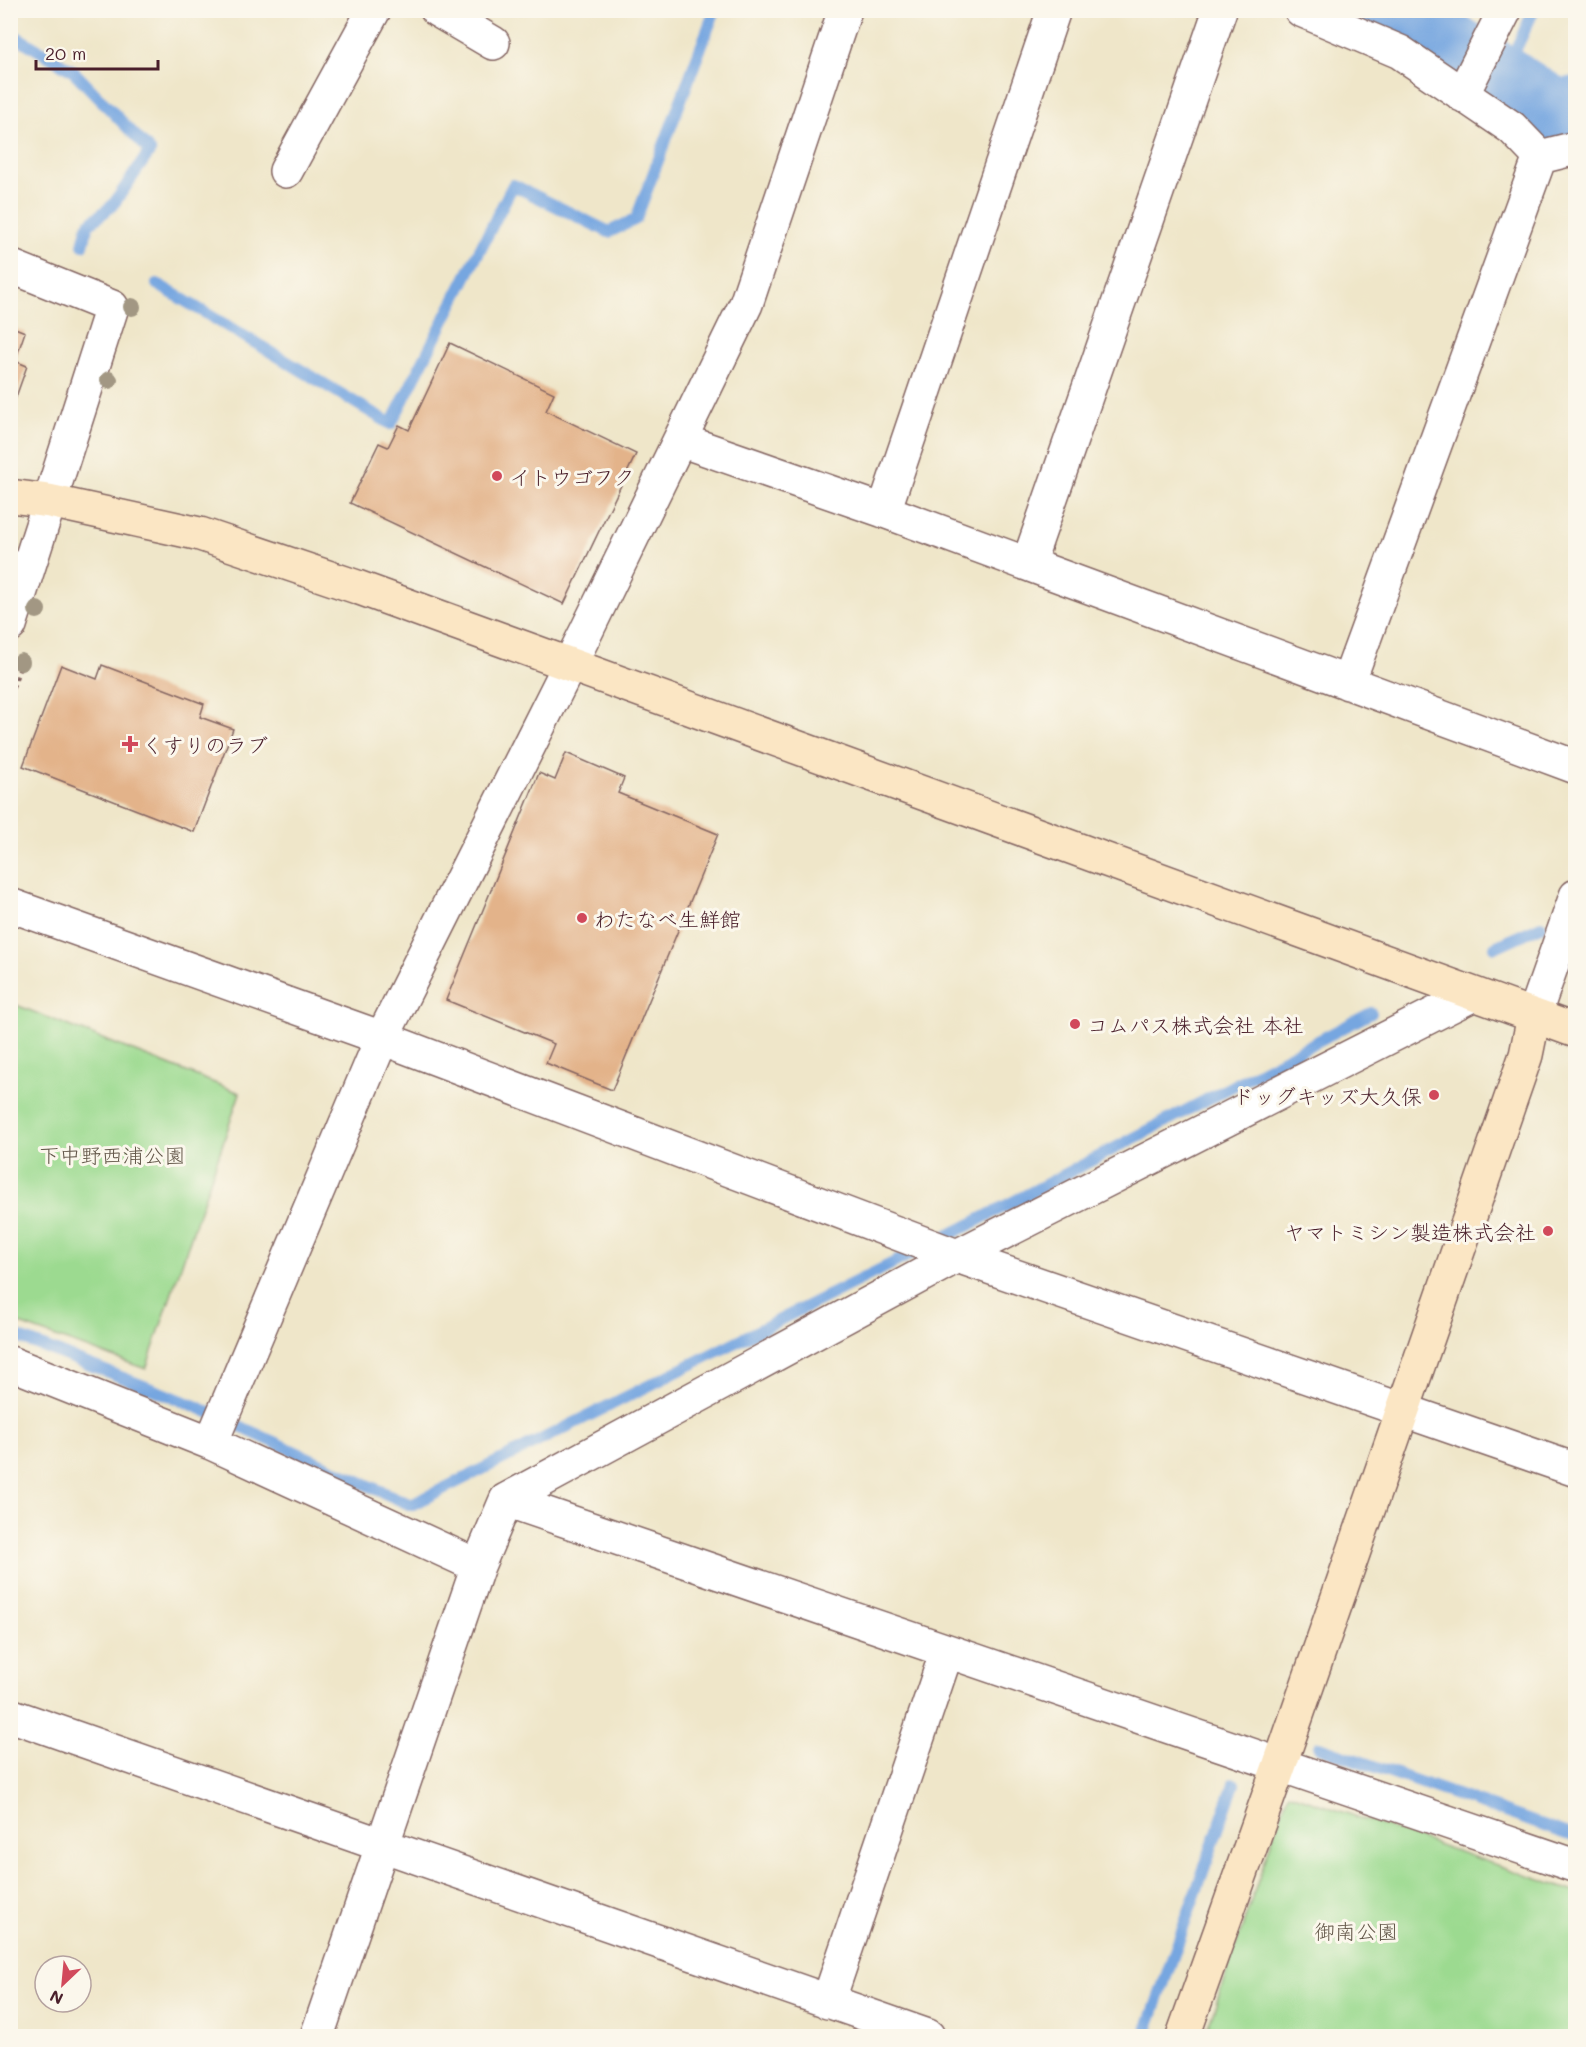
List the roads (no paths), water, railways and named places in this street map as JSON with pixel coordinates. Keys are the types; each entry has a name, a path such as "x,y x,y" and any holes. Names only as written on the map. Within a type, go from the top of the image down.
{"street":[{"path":"286,171 374,10"},
{"path":"437,10 493,42"},
{"path":"218,1427 382,1038 570,665 746,304 845,10"},
{"path":"884,512 1054,10"},
{"path":"1028,564 1220,10"},
{"path":"1301,10 1400,52 1471,78 1512,128 1540,157"},
{"path":"1471,78 1505,10"},
{"path":"1540,157 1575,148"},
{"path":"1348,683 1540,157"},
{"path":"10,266 112,307 10,625"},
{"path":"680,440 1028,564 1575,767"},
{"path":"10,496 50,501 200,534 357,587 1575,1031"},
{"path":"1183,2037 1526,1055 1533,1016 1575,896"},
{"path":"10,905 382,1038 950,1253 1575,1470"},
{"path":"317,2037 478,1566 506,1500 950,1253 1472,995"},
{"path":"10,1363 218,1427 478,1566"},
{"path":"506,1500 1575,1866"},
{"path":"828,2002 947,1650"},
{"path":"10,1715 928,2037"}],"waterway":[{"path":"157,284 391,424 513,185 609,232 636,219 715,10"},
{"path":"1373,10 1418,29 1557,118 1576,113"},
{"path":"1501,81 1534,10"},
{"path":"10,33 73,71 150,151 113,205 88,225 83,245"},
{"path":"1495,947 1541,926"},
{"path":"10,1334 193,1405 411,1505 969,1225 1371,1013"},
{"path":"1319,1747 1576,1837"},
{"path":"1145,2036 1234,1784"}],"place":[{"name":"イトウゴフク","path":"497,476"},
{"name":"くすりのラブ","path":"130,744"},
{"name":"わたなべ生鮮館","path":"582,918"},
{"name":"コムパス株式会社 本社","path":"1075,1024"},
{"name":"ドッグキッズ大久保","path":"1434,1095"},
{"name":"ヤマトミシン製造株式会社","path":"1548,1231"}],"park label":[{"name":"下中野西浦公園","path":"112,1154"},
{"name":"御南公園","path":"1356,1930"}]}
